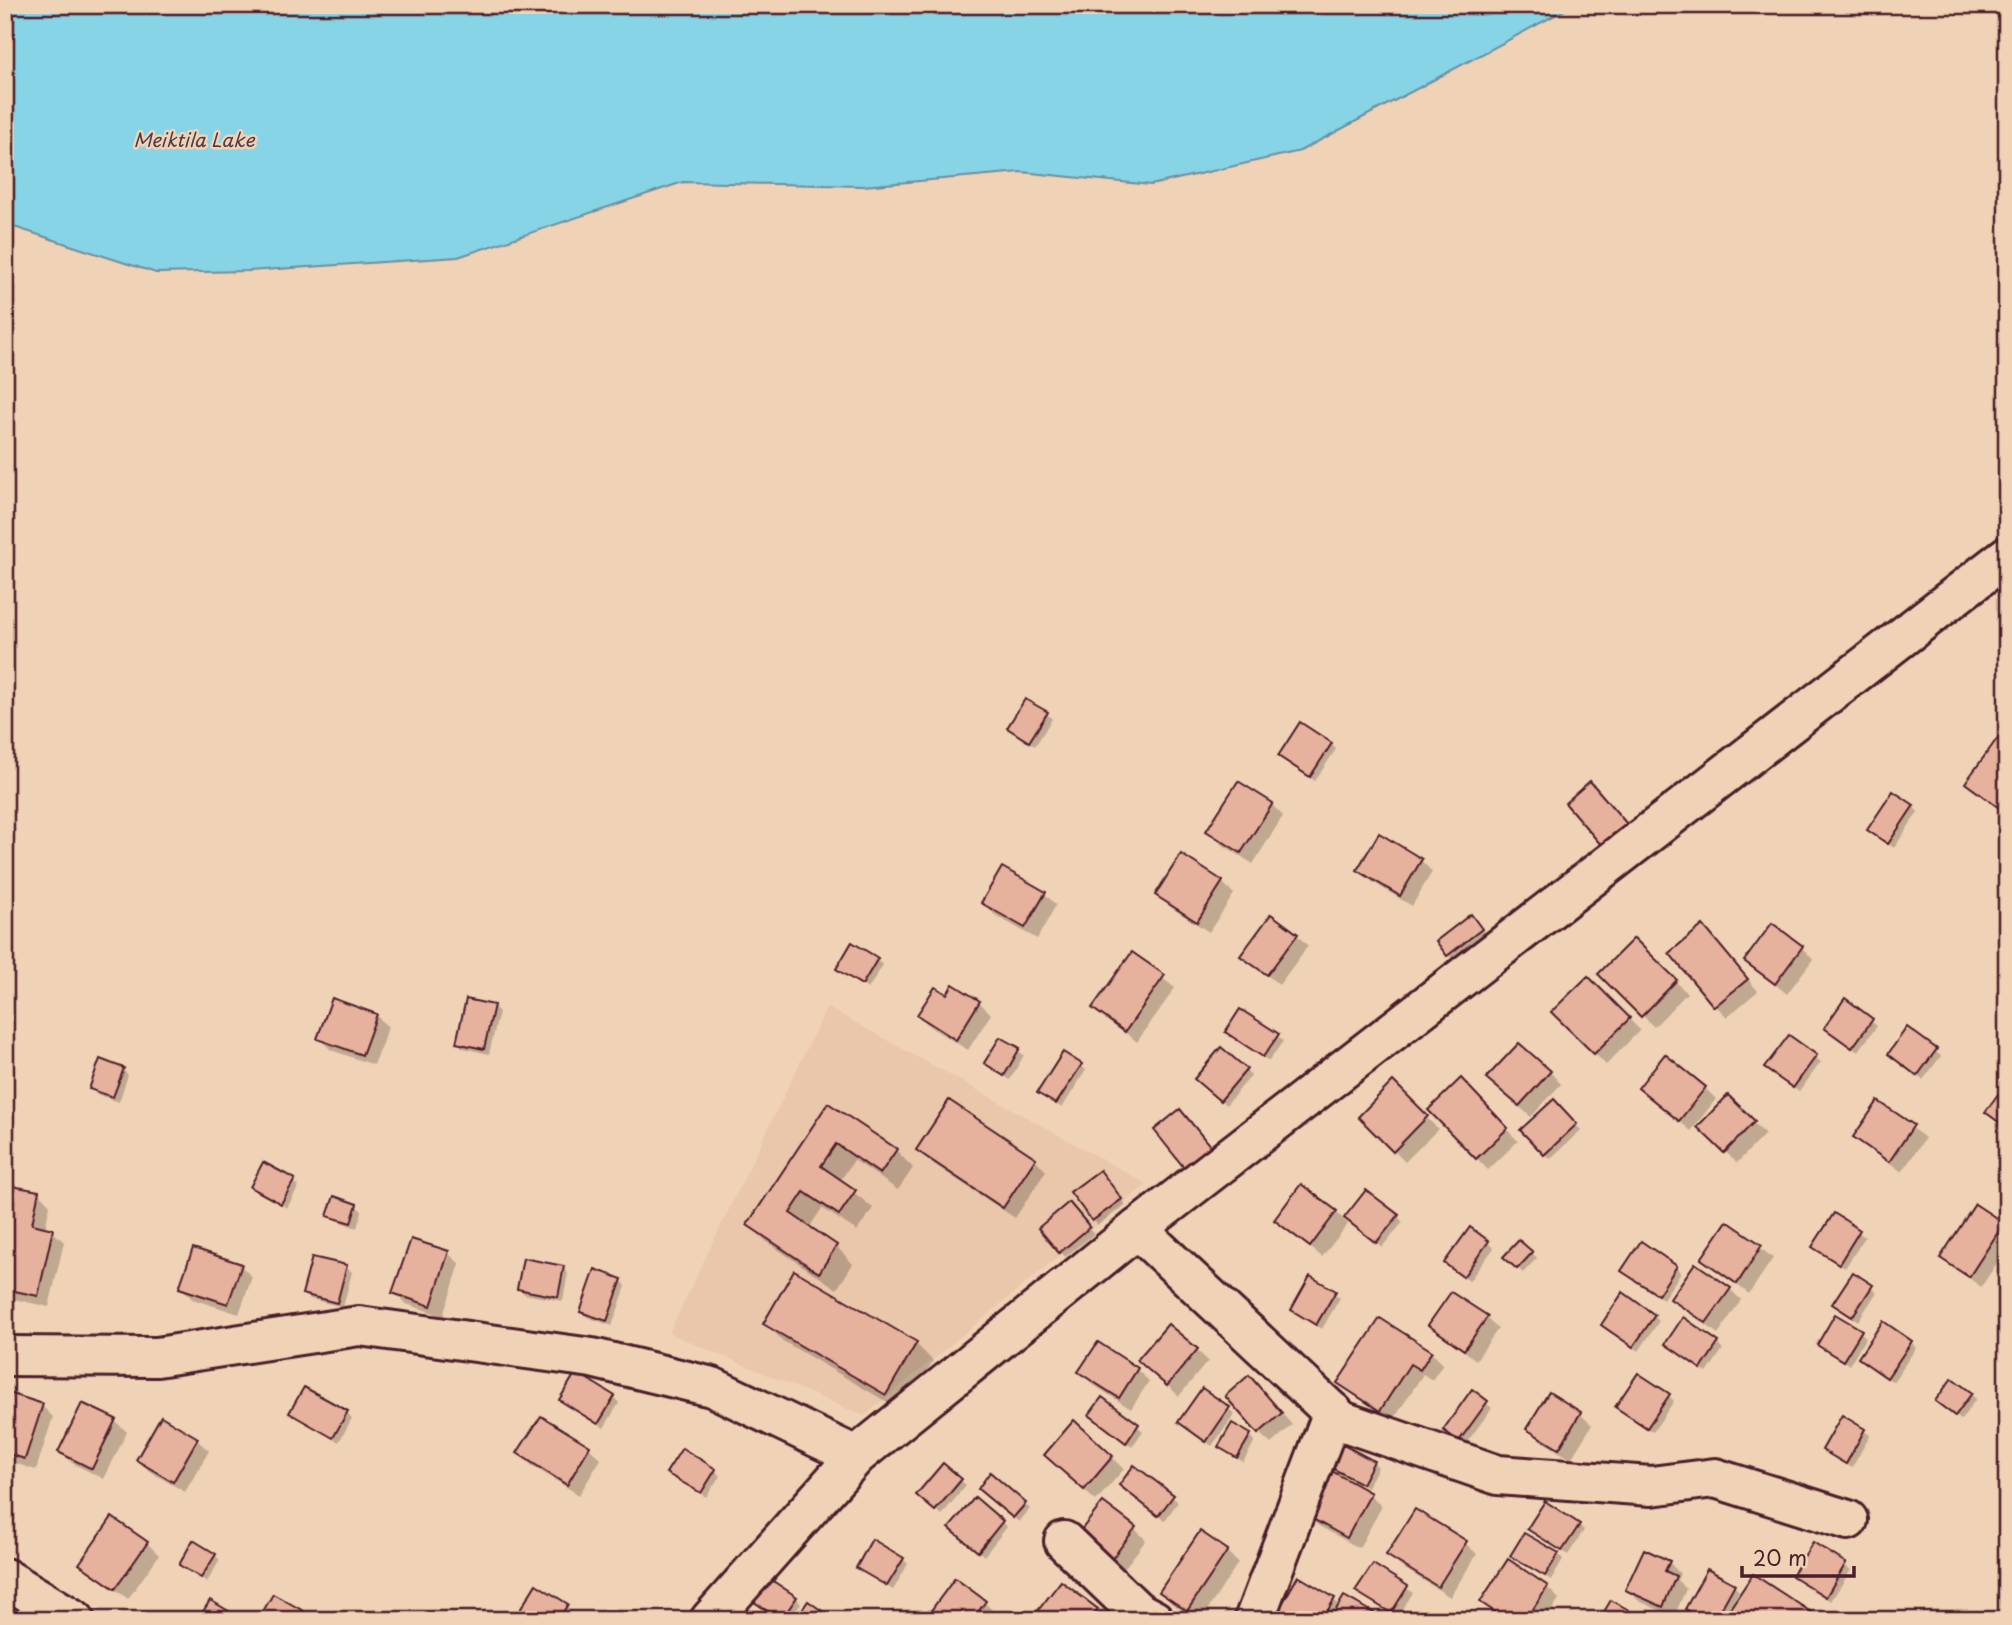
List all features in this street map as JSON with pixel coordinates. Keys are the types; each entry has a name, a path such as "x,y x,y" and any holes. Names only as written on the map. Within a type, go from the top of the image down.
{"street":[{"path":"709,1620 856,1456 1136,1229 2007,556"},
{"path":"1136,1229 1342,1421 1498,1475 1651,1486 1716,1478 1848,1520"},
{"path":"5,1356 157,1357 359,1326 592,1358 712,1387 856,1456"},
{"path":"1254,1620 1333,1412"},
{"path":"1064,1541 1137,1611 1154,1620"},
{"path":"5,1578 75,1620"}],"shaded area":[{"path":"827,1007 1147,1184 864,1416 669,1333"}],"water":[{"name":"Meiktila Lake","path":"5,5 1574,5 1300,151 1151,185 1021,172 863,186 683,182 458,257 248,271 156,273 5,224"}],"building":[{"path":"1025,699 1048,712 1029,742 1007,728"},
{"path":"1300,722 1332,743 1310,777 1278,756"},
{"path":"2007,725 2007,803 2002,810 1965,783"},
{"path":"1238,781 1273,803 1241,853 1206,831"},
{"path":"1590,781 1627,824 1602,846 1565,803"},
{"path":"1893,791 1914,805 1888,844 1867,830"},
{"path":"1379,833 1422,859 1400,896 1357,870"},
{"path":"1181,854 1223,881 1197,922 1155,895"},
{"path":"1002,867 1046,892 1025,928 981,903"},
{"path":"1271,914 1298,934 1267,975 1240,956"},
{"path":"1471,914 1482,929 1447,956 1436,941"},
{"path":"1772,923 1803,946 1775,984 1744,961"},
{"path":"1703,925 1748,979 1714,1007 1669,953"},
{"path":"1634,938 1677,980 1641,1017 1598,974"},
{"path":"852,942 878,958 862,985 836,969"},
{"path":"1132,952 1165,975 1125,1032 1092,1008"},
{"path":"1588,976 1630,1018 1594,1054 1551,1012"},
{"path":"953,984 980,1001 956,1040 917,1015 935,987 947,994"},
{"path":"332,998 377,1014 362,1055 317,1039"},
{"path":"1845,998 1873,1019 1852,1048 1824,1028"},
{"path":"466,999 494,1005 484,1049 456,1043"},
{"path":"1240,1009 1279,1034 1263,1057 1225,1032"},
{"path":"1907,1027 1937,1049 1917,1076 1888,1054"},
{"path":"1789,1035 1817,1055 1793,1088 1764,1068"},
{"path":"1000,1037 1020,1048 1004,1076 984,1063"},
{"path":"1519,1043 1551,1071 1519,1106 1486,1078"},
{"path":"1221,1047 1247,1069 1220,1101 1194,1079"},
{"path":"1063,1052 1082,1064 1056,1104 1037,1093"},
{"path":"1665,1054 1706,1087 1679,1121 1638,1088"},
{"path":"100,1059 124,1068 113,1097 89,1089"},
{"path":"1461,1078 1508,1128 1476,1159 1428,1110"},
{"path":"1393,1081 1428,1116 1393,1152 1358,1117"},
{"path":"2007,1082 2007,1128 1985,1112"},
{"path":"1728,1095 1755,1121 1724,1153 1697,1127"},
{"path":"1554,1099 1577,1124 1544,1155 1520,1130"},
{"path":"949,1100 1036,1158 1003,1208 916,1150"},
{"path":"1878,1101 1914,1125 1889,1162 1853,1137"},
{"path":"828,1103 897,1149 880,1174 836,1144 821,1166 856,1190 839,1215 804,1192 790,1213 837,1245 819,1273 747,1225"},
{"path":"1180,1109 1212,1148 1186,1170 1154,1130"},
{"path":"263,1162 295,1179 281,1204 250,1187"},
{"path":"1100,1170 1122,1199 1092,1221 1070,1192"},
{"path":"1301,1184 1337,1211 1310,1247 1274,1220"},
{"path":"12,1186 39,1191 32,1224 53,1229 38,1296 5,1289 5,1216"},
{"path":"1366,1190 1399,1215 1376,1243 1344,1218"},
{"path":"334,1196 357,1204 351,1223 327,1216"},
{"path":"1069,1202 1090,1227 1059,1253 1038,1228"},
{"path":"1975,1204 2004,1223 1969,1277 1940,1258"},
{"path":"1834,1213 1860,1230 1839,1264 1812,1247"},
{"path":"1727,1221 1762,1245 1737,1284 1701,1259"},
{"path":"1470,1227 1489,1241 1463,1277 1444,1263"},
{"path":"411,1239 449,1251 431,1306 392,1293"},
{"path":"1519,1240 1533,1252 1517,1269 1503,1257"},
{"path":"1641,1241 1677,1266 1658,1295 1621,1271"},
{"path":"193,1248 242,1264 228,1304 179,1288"},
{"path":"312,1257 347,1265 337,1303 302,1294"},
{"path":"523,1258 564,1266 558,1297 517,1289"},
{"path":"1695,1263 1731,1288 1706,1323 1670,1299"},
{"path":"595,1269 622,1279 607,1321 580,1312"},
{"path":"794,1270 917,1342 886,1395 763,1324"},
{"path":"1853,1272 1873,1285 1852,1317 1832,1304"},
{"path":"1310,1276 1336,1291 1316,1325 1291,1310"},
{"path":"1451,1292 1488,1316 1464,1350 1428,1325"},
{"path":"1623,1292 1655,1315 1633,1347 1601,1325"},
{"path":"1835,1314 1862,1330 1843,1361 1817,1345"},
{"path":"1683,1317 1719,1342 1701,1369 1665,1344"},
{"path":"1380,1318 1432,1351 1420,1370 1410,1364 1380,1411 1337,1383"},
{"path":"1883,1321 1912,1341 1887,1378 1858,1358"},
{"path":"1168,1324 1198,1349 1167,1386 1137,1360"},
{"path":"1098,1342 1138,1368 1119,1398 1078,1372"},
{"path":"576,1372 615,1396 598,1424 559,1400"},
{"path":"1638,1373 1670,1394 1647,1428 1615,1407"},
{"path":"1249,1375 1282,1413 1258,1434 1225,1396"},
{"path":"1952,1378 1972,1393 1955,1416 1935,1401"},
{"path":"304,1387 348,1411 333,1438 289,1413"},
{"path":"1202,1388 1230,1407 1206,1442 1178,1422"},
{"path":"1472,1389 1488,1401 1459,1441 1443,1430"},
{"path":"6,1392 43,1404 25,1459 5,1453"},
{"path":"1549,1392 1581,1412 1559,1449 1526,1429"},
{"path":"1102,1397 1139,1424 1126,1443 1089,1415"},
{"path":"82,1403 116,1419 92,1469 58,1452"},
{"path":"1842,1415 1865,1429 1846,1464 1822,1450"},
{"path":"161,1416 198,1438 173,1482 136,1460"},
{"path":"541,1416 590,1446 567,1485 517,1453"},
{"path":"1074,1420 1113,1456 1084,1490 1044,1455"},
{"path":"1232,1423 1251,1434 1237,1458 1218,1447"},
{"path":"1338,1442 1374,1461 1362,1484 1326,1465"},
{"path":"682,1448 716,1469 701,1493 666,1473"},
{"path":"943,1463 962,1479 935,1511 916,1495"},
{"path":"1134,1465 1174,1495 1158,1516 1119,1485"},
{"path":"1328,1469 1371,1493 1347,1538 1304,1514"},
{"path":"990,1472 1026,1503 1013,1518 978,1489"},
{"path":"975,1497 1003,1521 978,1552 949,1528"},
{"path":"1545,1501 1580,1524 1562,1551 1527,1529"},
{"path":"1103,1502 1136,1527 1111,1560 1078,1534"},
{"path":"1415,1509 1467,1541 1438,1587 1386,1555"},
{"path":"112,1517 148,1542 115,1589 79,1564"},
{"path":"1200,1531 1228,1550 1187,1611 1159,1592"},
{"path":"1524,1533 1559,1553 1545,1576 1510,1556"},
{"path":"872,1539 904,1558 887,1586 856,1568"},
{"path":"193,1540 216,1554 201,1578 179,1565"},
{"path":"1813,1542 1846,1563 1826,1597 1792,1576"},
{"path":"1644,1549 1670,1561 1665,1571 1676,1576 1663,1607 1625,1590"},
{"path":"1508,1559 1548,1586 1526,1620 1507,1620 1480,1602"},
{"path":"1373,1564 1408,1586 1391,1613 1355,1591"},
{"path":"1707,1569 1735,1584 1715,1620 1705,1620 1685,1609"},
{"path":"1753,1574 1811,1612 1806,1620 1731,1620 1725,1616"},
{"path":"1298,1576 1335,1598 1322,1620 1273,1620"},
{"path":"955,1578 986,1601 972,1620 931,1620 927,1616"},
{"path":"770,1579 797,1597 781,1620 754,1602"},
{"path":"1061,1581 1098,1609 1089,1620 1036,1620 1033,1617"},
{"path":"536,1584 568,1604 558,1620 536,1620 520,1610"},
{"path":"273,1594 318,1619 258,1620"},
{"path":"1344,1596 1374,1613 1370,1620 1331,1618"},
{"path":"210,1600 244,1620 198,1620"},
{"path":"1611,1600 1629,1610 1623,1620 1599,1620"},
{"path":"808,1601 825,1613 820,1620 795,1620"}]}
